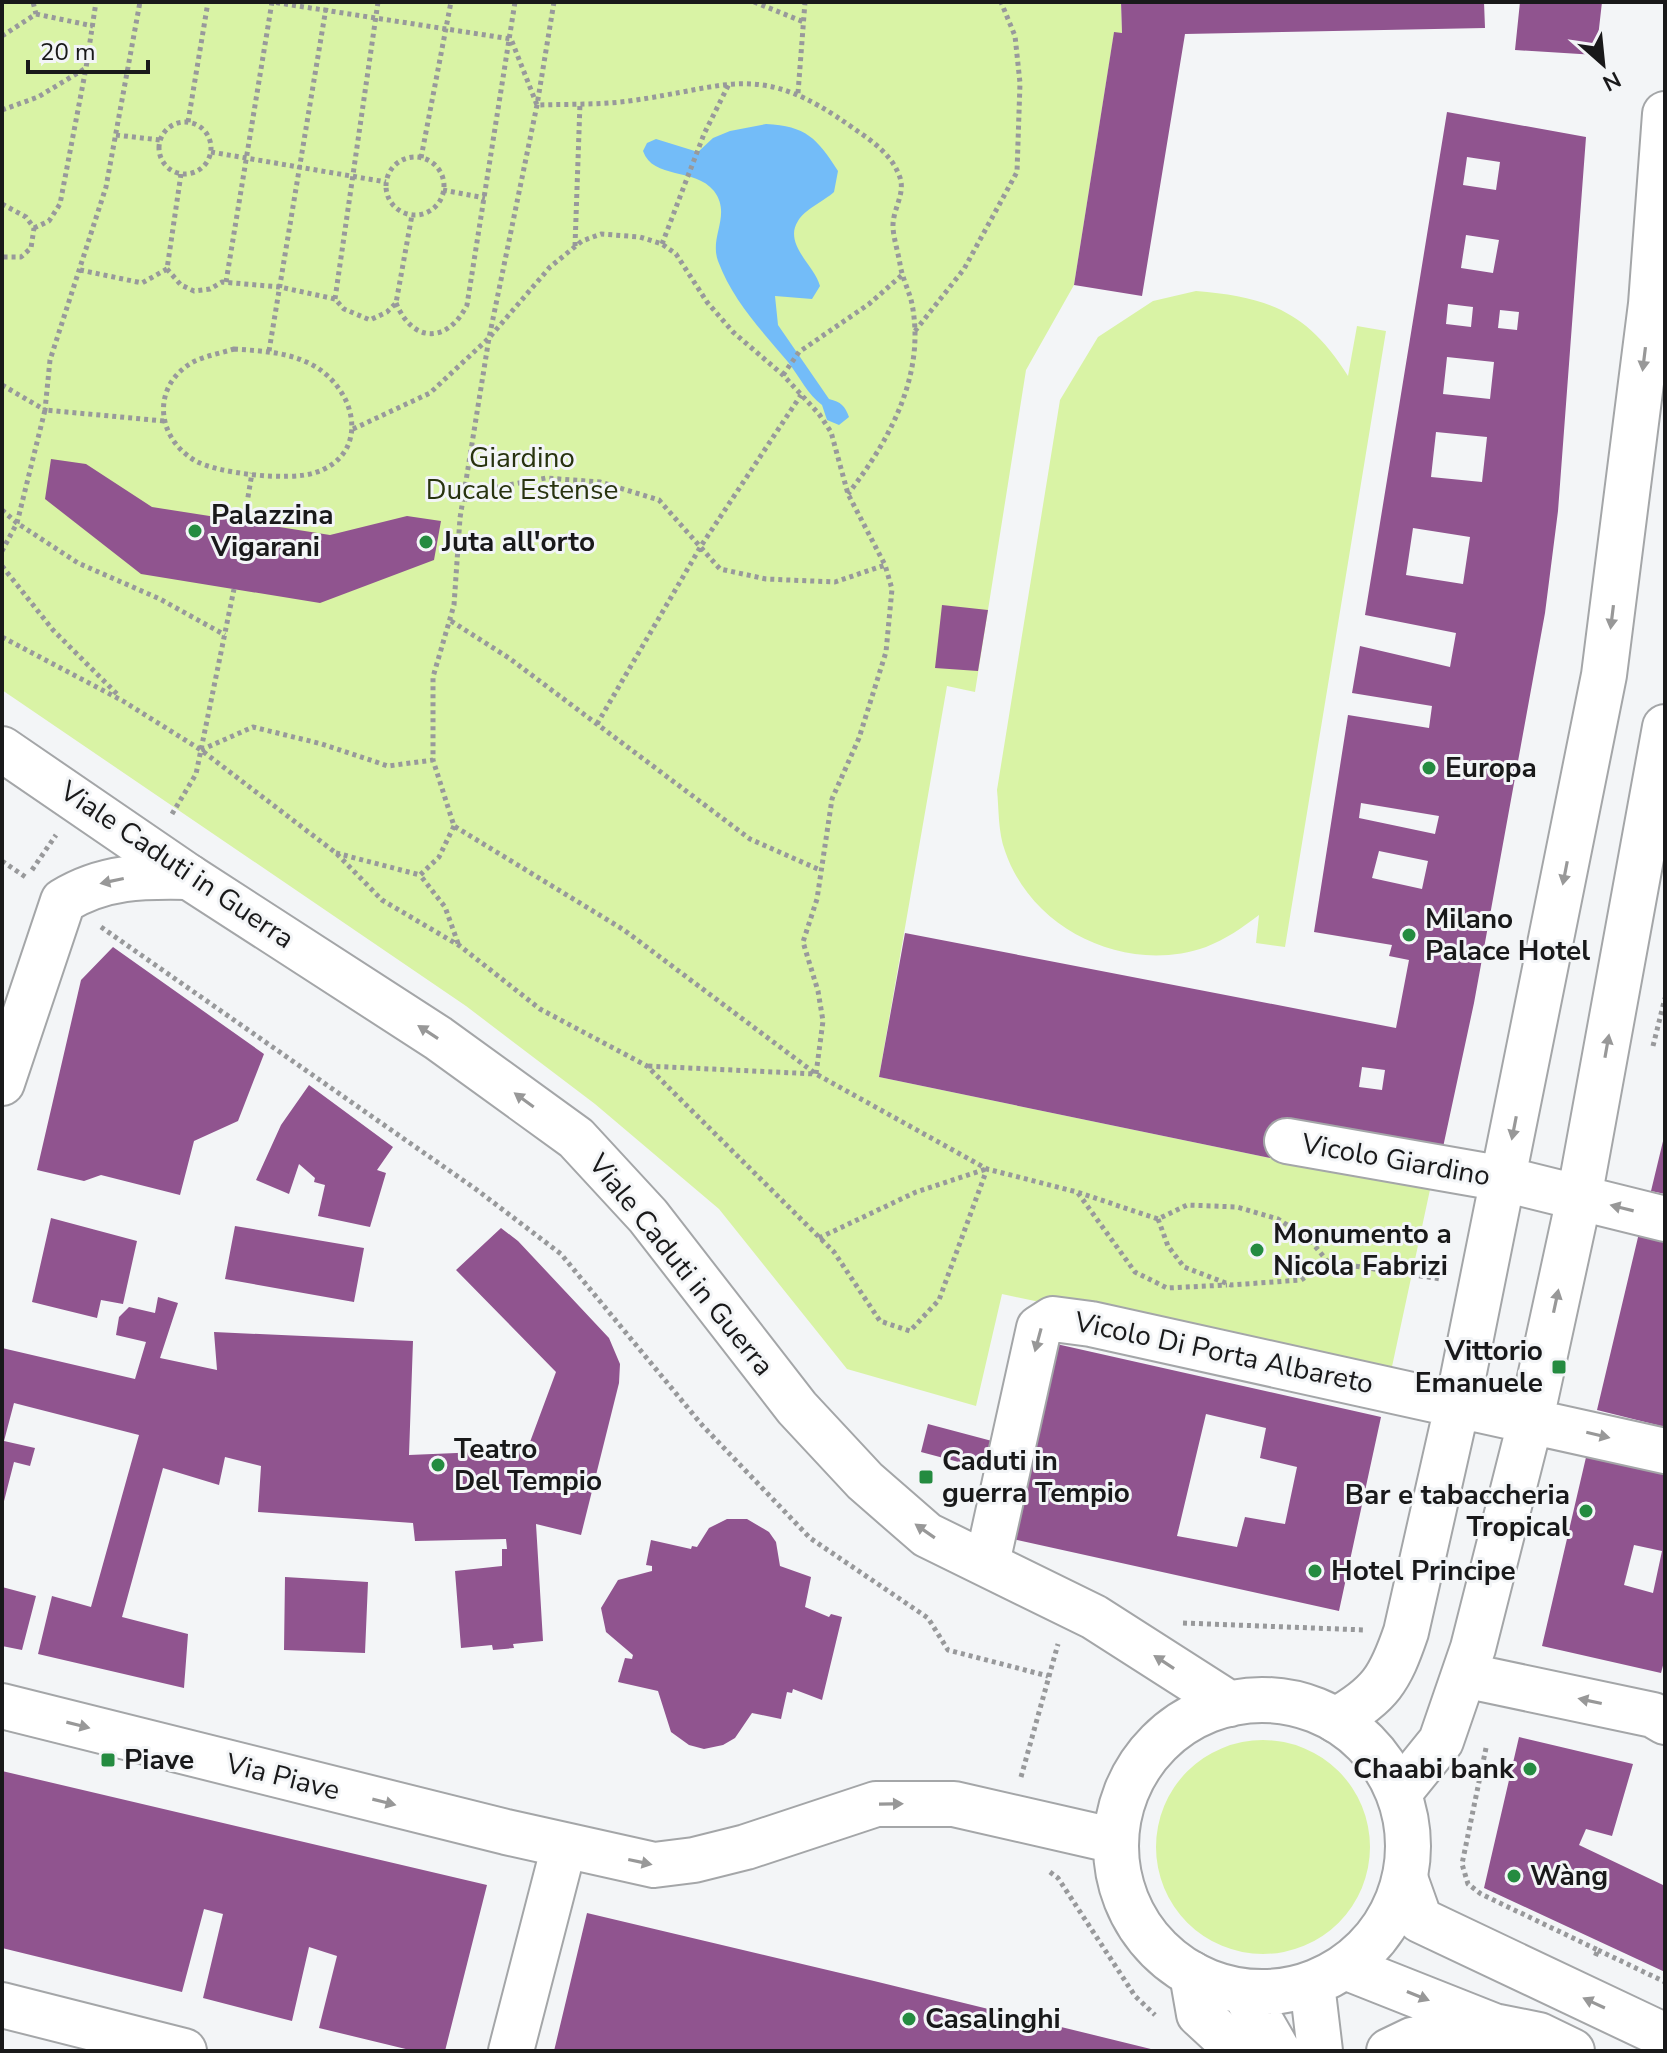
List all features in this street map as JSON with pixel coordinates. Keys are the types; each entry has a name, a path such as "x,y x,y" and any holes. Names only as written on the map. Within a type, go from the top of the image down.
{"street":[{"path":"1336,1720 1365,1704 1385,1684 1406,1632 1504,1179 1604,675 1658,304 1665,114"},
{"path":"1399,1793 1441,1741 1482,1679 1531,1419 1579,1198 1665,727"},
{"name":"Viale Caduti in Guerra","path":"2,749 189,877 428,1031 576,1138 648,1216 797,1408 865,1481 927,1535 1094,1617 1230,1704"},
{"path":"2,1083 63,901 93,885 112,880 136,876 189,877"},
{"name":"Vicolo Giardino","path":"1287,1141 1504,1179 1665,1219"},
{"name":"Vicolo Di Porta Albareto","path":"987,1563 1039,1328 1053,1319 1091,1324 1458,1402 1665,1451"},
{"path":"1482,1679 1661,1711"},
{"path":"1263,1700 1290,1703 1336,1720 1370,1747 1385,1765 1399,1793 1408,1824 1405,1878 1381,1933 1329,1976 1270,1993 1244,1992 1213,1984 1192,1974 1167,1958 1145,1935 1130,1910 1118,1868 1116,1841 1126,1794 1153,1750 1183,1724 1230,1704 1263,1700"},
{"name":"Via Piave","path":"2,1706 564,1846 654,1865 694,1860 746,1847 876,1804 954,1804 1116,1841"},
{"path":"511,2051 564,1846"},
{"path":"1405,1878 1420,1920 1665,2036"},
{"path":"1192,1974 1199,2014 1239,2051"},
{"path":"1329,1976 1494,2026 1539,2035 1572,2051"},
{"path":"1320,2051 1329,1976"},
{"path":"1244,1992 1278,2051"},
{"path":"2,2005 184,2051"},
{"path":"1389,2051 1412,2040 1494,2026"}],"path":[{"path":"33,2 36,14"},
{"path":"34,228 49,221 60,204 96,2"},
{"path":"2,551 17,523 45,410 50,360 106,187 140,2"},
{"path":"188,122 208,2"},
{"path":"226,282 272,2 511,39"},
{"path":"269,351 327,2"},
{"path":"335,299 378,2"},
{"path":"421,158 451,2"},
{"path":"396,303 411,326 423,332 439,334 450,330 467,305 515,2"},
{"path":"554,2 537,105 489,338 464,500 451,621 433,677 433,760 454,826 624,930 816,1074 987,1169 1077,1192 1158,1219 1187,1205 1237,1207 1278,1219 1310,1240 1328,1262 1481,1285"},
{"path":"754,2 804,22"},
{"path":"798,93 805,2"},
{"path":"915,331 964,269 1017,172 1020,83 1015,36 1001,2"},
{"path":"2,36 36,14 93,26"},
{"path":"511,39 537,105"},
{"path":"2,110 38,97 86,68"},
{"path":"537,105 628,101 729,84 769,84 798,93 875,143 901,177 903,191 893,226 902,275 912,303 915,331 904,399 890,435 848,494"},
{"path":"662,244 729,84"},
{"path":"575,246 580,103"},
{"path":"188,122 203,129 211,152 204,167 181,174 161,158 160,140 171,126 188,122"},
{"path":"116,135 160,140"},
{"path":"211,152 386,182"},
{"path":"421,158 437,168 443,190 430,210 412,215 403,213 389,200 386,182 394,165 402,160 421,158"},
{"path":"181,174 167,269 181,285 194,291 226,282 280,287 335,299 344,309 370,320 387,312 396,303 412,215"},
{"path":"443,190 485,198"},
{"path":"2,204 26,217 34,228 31,248 21,257 2,257"},
{"path":"353,429 430,393 489,338 550,267 575,246 601,234 620,234 662,244 676,254 707,302 733,332 783,375 831,432 848,494 885,565 892,589 886,652 859,738 832,799 827,821 828,843 820,870 817,899 803,942 818,991 823,1021 816,1074"},
{"path":"80,270 142,283 167,269"},
{"path":"783,375 799,352 869,304 902,275"},
{"path":"234,349 269,351 299,359 333,381 346,395 353,429 343,457 326,470 306,476 279,477 195,461 172,438 164,421 161,404 166,387 194,361 234,349"},
{"path":"2,385 45,410 164,421"},
{"path":"597,724 701,546 801,395"},
{"path":"244,521 252,473"},
{"path":"464,500 486,489 546,478 600,482 659,500 720,569 766,579 835,582 885,565"},
{"path":"2,510 78,563 160,599 225,635"},
{"path":"2,566 53,630 123,701"},
{"path":"168,819 196,774 234,589"},
{"path":"451,621 509,658 750,839 820,870"},
{"path":"2,637 123,701 201,750 336,853 382,900 460,946 540,1009 647,1066 834,1252 880,1321 910,1331 939,1300 987,1169"},
{"path":"201,750 253,727 322,744 388,766 433,760"},
{"path":"420,875 439,857 454,826"},
{"path":"336,853 420,875 445,907 460,946"},
{"path":"26,879 63,901 464,1181 561,1254 702,1425 810,1538 928,1618 948,1650 1048,1676 1011,1815"},
{"path":"647,1066 816,1074"},
{"path":"819,1238 916,1192 987,1169"},
{"path":"1077,1192 1135,1272 1167,1288 1301,1280 1328,1262"},
{"path":"1158,1219 1168,1246 1184,1267 1231,1285"},
{"path":"1173,1623 1406,1632"},
{"path":"1482,1679 1463,1874 1481,1894 1665,1982"},
{"path":"1042,1865 1058,1878 1135,1996 1161,2021"},
{"path":"1577,1995 1598,1950"}],"green space":[{"name":"Giardino Ducale Estense","path":"2,2 1121,2 1122,33 1114,33 1074,285 1026,370 975,692 947,686 879,1077 1270,1158 1431,1185 1390,1376 1002,1294 976,1406 847,1369 719,1209 595,1104 466,1006 2,690"},
{"path":"1196,291 1245,298 1284,312 1318,337 1348,376 1357,326 1386,331 1285,947 1256,943 1259,915 1234,933 1206,947 1176,954 1145,955 1115,950 1086,940 1060,924 1037,904 1018,879 1005,851 997,790 1060,400 1098,337 1153,301"},
{"path":"1263,1740 1304,1748 1339,1771 1362,1806 1370,1847 1362,1888 1339,1923 1304,1946 1263,1954 1222,1946 1187,1923 1164,1888 1156,1847 1164,1806 1187,1771 1222,1748"}],"water":[{"path":"766,124 791,128 809,136 824,150 838,171 834,192 805,213 794,230 797,246 820,286 812,299 775,296 778,325 829,399 840,403 849,417 839,425 827,420 822,405 748,314 724,276 716,252 721,209 714,191 696,179 656,166 643,151 647,143 656,139 698,152 713,138 730,131"}],"building":[{"path":"1121,2 1484,2 1485,28 1185,34 1142,296 1074,285 1114,32 1122,33"},
{"path":"1520,2 1602,2 1596,55 1515,50"},
{"path":"1447,112 1586,137 1558,511 1545,613 1474,1003 1442,1152 1277,1121 1270,1158 879,1077 905,933 1396,1028 1409,960 1389,956 1392,945 1314,932 1348,715 1429,728 1432,706 1352,693 1360,646 1450,667 1456,633 1365,615","holes":["1467,157 1500,162 1496,190 1463,185","1466,235 1499,240 1493,273 1461,268","1448,304 1473,307 1471,327 1446,324","1500,310 1519,312 1517,330 1498,328","1447,357 1494,362 1490,399 1443,394","1436,432 1487,437 1482,482 1431,477","1413,528 1470,537 1463,584 1406,575","1361,803 1439,816 1435,834 1359,818","1379,851 1428,861 1422,889 1372,878","1362,1067 1385,1070 1382,1090 1359,1087"]},
{"name":"Palazzina Vigarani","path":"51,459 86,464 152,507 330,535 407,516 441,521 434,560 320,603 141,574 45,499"},
{"path":"942,605 988,610 978,671 935,668"},
{"path":"113,947 264,1054 238,1121 194,1141 180,1195 101,1175 84,1181 37,1170 81,980"},
{"path":"309,1085 393,1147 377,1170 386,1173 370,1227 318,1216 325,1185 314,1182 315,1178 299,1164 289,1194 256,1180 281,1125"},
{"path":"1665,1137 1665,1194 1651,1191"},
{"path":"51,1218 137,1241 123,1304 101,1300 97,1318 32,1302"},
{"path":"235,1226 364,1248 354,1302 225,1279"},
{"path":"501,1228 518,1241 609,1338 620,1364 619,1383 581,1535 536,1524 543,1641 493,1650 492,1645 461,1648 455,1571 502,1566 502,1549 507,1549 506,1539 415,1541 413,1523 258,1512 261,1466 225,1457 219,1485 163,1468 122,1617 188,1634 184,1688 38,1654 52,1596 91,1607 139,1435 14,1403 4,1441 35,1448 30,1466 14,1462 2,1509 2,1348 135,1379 146,1342 116,1335 119,1317 129,1307 155,1313 158,1297 178,1303 160,1358 217,1370 214,1332 413,1341 409,1455 527,1450 556,1372 456,1270"},
{"path":"1639,1233 1665,1239 1665,1427 1597,1410"},
{"path":"1052,1343 1381,1417 1339,1611 1008,1538","holes":["1206,1414 1266,1428 1260,1458 1297,1467 1285,1524 1245,1517 1237,1547 1177,1536"]},
{"path":"928,1424 992,1441 985,1469 921,1452"},
{"path":"1587,1453 1665,1471 1665,1658 1661,1673 1542,1646","holes":["1634,1545 1662,1551 1653,1593 1624,1585"]},
{"path":"727,1519 747,1519 769,1532 776,1542 780,1566 811,1577 805,1607 829,1617 831,1614 842,1617 822,1700 793,1689 792,1693 787,1692 781,1719 752,1713 735,1738 723,1745 704,1749 689,1745 671,1732 658,1691 618,1682 625,1658 632,1659 633,1655 606,1632 601,1608 618,1580 652,1571 652,1566 646,1565 651,1540 691,1549 692,1546 697,1547 709,1528"},
{"path":"285,1577 368,1582 365,1653 284,1650"},
{"path":"2,1587 36,1596 22,1650 2,1646"},
{"path":"1519,1737 1633,1764 1612,1836 1586,1829 1579,1845 1663,1885 1665,1881 1665,1972 1484,1888"},
{"path":"2,1771 487,1885 445,2051 414,2051 319,2028 337,1956 309,1947 292,2021 203,1998 223,1914 204,1909 182,1992 2,1948"},
{"path":"587,1913 874,1981 1159,2051 554,2051"}],"place":[{"name":"Palazzina Vigarani","path":"195,531"},
{"name":"Juta all'orto","path":"426,542"},
{"name":"Europa","path":"1429,768"},
{"name":"Milano Palace Hotel","path":"1409,935"},
{"name":"Monumento a Nicola Fabrizi","path":"1257,1250"},
{"name":"Vittorio Emanuele","path":"1559,1367"},
{"name":"Teatro Del Tempio","path":"438,1465"},
{"name":"Caduti in guerra Tempio","path":"926,1477"},
{"name":"Bar e tabaccheria Tropical","path":"1586,1511"},
{"name":"Hotel Principe","path":"1315,1571"},
{"name":"Piave","path":"108,1760"},
{"name":"Chaabi bank","path":"1530,1769"},
{"name":"Wàng","path":"1514,1876"},
{"name":"Casalinghi","path":"909,2019"}]}
